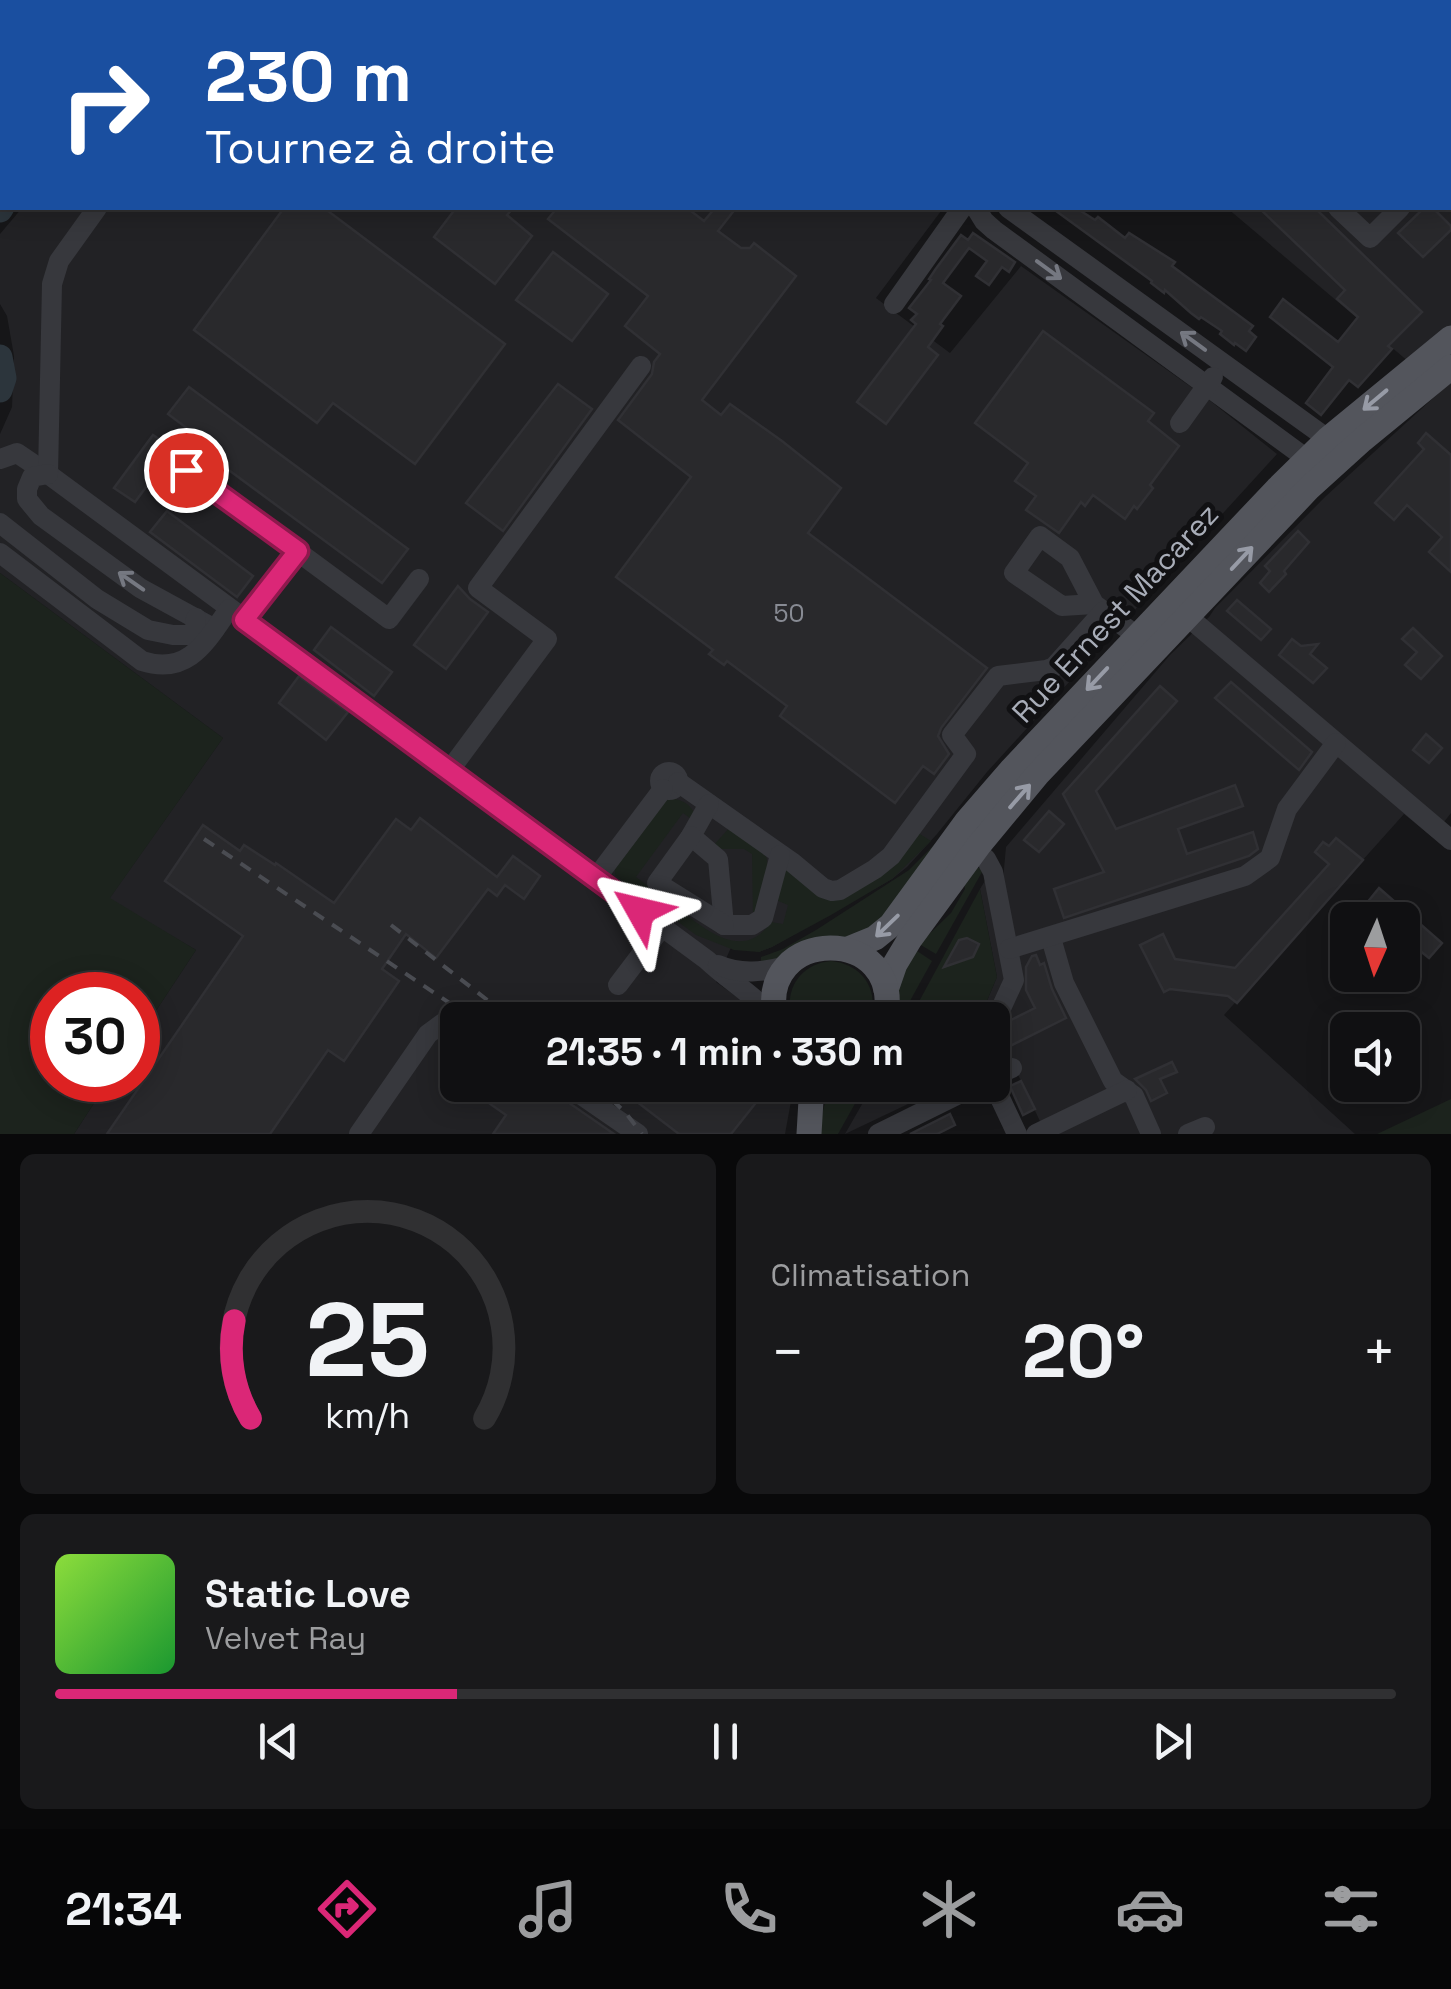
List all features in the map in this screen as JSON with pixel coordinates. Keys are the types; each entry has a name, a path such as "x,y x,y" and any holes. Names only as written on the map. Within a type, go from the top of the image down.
{"main road":[{"name":"Rue Ernest Macarez","path":"787,966 816,948 848,949 876,938 891,925 994,789 1137,636 1307,458 1451,338"},
{"name":"Rue Ernest Macarez","path":"888,1002 886,990 892,972 910,940 975,850 1046,765 1308,488 1451,367"},
{"path":"848,949 874,966 886,990"},
{"path":"774,1002 775,990 787,966"},
{"path":"809,1132 810,1102"},
{"path":"809,1132 820,1102"}],"street":[{"path":"48,474 52,284 65,251 96,210"},
{"path":"894,304 961,210"},
{"path":"977,210 994,230 1307,458"},
{"path":"1011,210 1328,440"},
{"path":"1340,210 1370,238 1398,210"},
{"path":"1180,423 1223,363"},
{"path":"449,771 547,639 478,588 642,366"},
{"path":"0,459 17,453 48,474 759,1002"},
{"path":"186,470 389,619 419,579"},
{"path":"48,474 32,477 27,489 28,500 41,516 140,588 216,628"},
{"path":"0,523 97,599 148,630 173,636 190,635 196,618"},
{"path":"0,553 142,661 157,666 189,658 298,551"},
{"path":"596,878 670,785 709,804 823,888 840,890 891,856 966,754 952,735 998,676 1054,667 1099,608 1137,636"},
{"path":"1188,616 1451,840"},
{"path":"1008,949 1245,876 1270,858 1288,809 1336,743"},
{"path":"709,804 657,883 724,926 752,925 761,921 780,855"},
{"path":"691,836 718,859 724,926"},
{"path":"975,850 994,872 1014,980 1004,1002"},
{"path":"618,985 662,927"},
{"path":"1050,938 1064,983 1113,1081 1134,1096 1151,1134"},
{"path":"707,960 736,972 787,966"},
{"path":"359,1134 428,1034 440,1025"},
{"path":"1036,1134 1127,1090"},
{"path":"592,1102 638,1134"},
{"path":"878,1134 942,1102"},
{"path":"1008,1102 1018,1134"}],"shaded area":[{"path":"20,210 939,210 876,298 950,353 1021,266 1208,399 1277,454 987,772 907,867 772,947 759,952 732,945 716,982 744,1002 440,1002 440,1102 791,1102 785,1134 74,1134 95,1102 160,1102 160,1005 196,950 109,899 223,738 0,573 0,434 12,407 14,356 7,316 0,304 0,234"},
{"path":"1229,210 1451,210 1451,813 1432,837 1404,814 1224,1015 1355,1134 1046,1134 1010,1058 1010,1002 986,1002 997,977 980,889 986,879 1003,880 1006,847 1170,655 1326,496 1442,390"},
{"path":"0,573 223,738 110,898 196,950 160,1005 160,972 30,972 30,1102 95,1102 74,1134 0,1134"},
{"path":"668,798 686,803 697,817 694,821 683,813 636,877 703,927 738,941 761,934 771,922 783,924 788,905 776,900 785,868 822,895 915,831 931,841 892,879 831,915 759,952 734,950 696,935 615,875 615,869"},
{"path":"731,826 766,854 768,868 759,910 753,915 752,854 744,849 712,847"},
{"path":"934,845 896,906 858,939 785,955 761,966 761,957 816,930 909,870"},
{"path":"977,868 982,868 982,872 936,954 919,944 951,913 964,884"},
{"path":"980,889 997,977 986,1002 919,1002"},
{"path":"914,949 932,961 909,1002 896,1002 895,993"},
{"path":"820,963 842,963 860,973 870,989 872,1002 790,1002 796,980"},
{"path":"1451,1099 1451,1134 1377,1134"},
{"path":"825,1102 856,1102 838,1134 817,1134"},
{"path":"863,1102 912,1102 845,1134"}],"building":[{"path":"283,210 327,210 505,344 415,464 333,403 317,423 194,330"},
{"path":"454,210 511,210 507,215 532,236 495,284 434,237"},
{"path":"555,210 690,210 704,221 713,210 734,210 718,231 741,248 750,248 754,243 796,276 702,400 721,415 730,404 841,488 808,533 987,668 941,728 938,736 949,754 934,774 923,766 895,803 780,716 787,706 727,661 724,665 709,654 713,650 616,577 691,477 618,420 652,374 660,354 625,326 648,296 548,219"},
{"path":"1055,210 1079,210 1095,220 1098,217 1125,238 1129,233 1175,262 1172,266 1253,326 1249,331 1256,337 1246,351 1234,345 1220,334 1222,331 1199,319"},
{"path":"1261,210 1317,210 1422,312 1388,346 1392,349 1358,387 1349,380 1321,415 1306,403 1333,367 1270,317 1283,299 1338,342 1358,317 1337,299 1345,290"},
{"path":"1422,210 1435,210 1451,226 1423,257 1398,233"},
{"path":"973,233 1015,262 1009,272 1002,267 989,285 976,276 987,261 969,248 943,283 961,296 928,347 938,355 886,424 857,402 916,324 911,320 917,314 909,308 935,270 961,235 968,240"},
{"path":"553,252 608,294 572,341 516,300"},
{"path":"1043,331 1154,413 1148,421 1179,446 1150,485 1153,488 1125,519 1093,495 1085,506 1081,502 1059,533 1026,510 1036,496 1015,481 1028,463 975,423"},
{"path":"558,384 592,409 503,531 466,503"},
{"path":"189,387 408,549 382,583 207,454 201,463 188,454 200,438 168,414"},
{"path":"1426,433 1451,455 1451,572 1429,552 1442,537 1407,505 1394,520 1375,503 1424,449 1418,443"},
{"path":"153,435 174,449 135,502 114,488"},
{"path":"167,511 253,576 237,597 150,532"},
{"path":"1298,531 1309,542 1269,592 1260,583 1270,571 1265,566"},
{"path":"458,586 488,612 446,669 414,645"},
{"path":"1237,600 1271,629 1261,640 1227,611"},
{"path":"331,627 392,672 374,696 314,650"},
{"path":"1413,628 1442,656 1421,679 1405,665 1417,652 1402,639"},
{"path":"1292,639 1301,646 1318,644 1310,654 1327,668 1313,683 1279,655"},
{"path":"299,676 348,712 326,740 279,703"},
{"path":"1231,682 1312,752 1299,770 1215,698"},
{"path":"1160,686 1177,701 1096,791 1116,829 1235,785 1243,806 1178,829 1187,854 1253,832 1258,849 1249,856 1064,918 1054,889 1104,872 1063,794"},
{"path":"1426,734 1442,748 1429,763 1413,750"},
{"path":"1049,811 1064,824 1039,852 1024,840"},
{"path":"420,818 497,877 513,856 540,876 524,899 505,885 497,896 488,889 436,958 406,934 382,969 399,981 344,1061 328,1050 270,1134 107,1134 129,1102 160,1102 160,1057 243,936 165,881 203,825 240,851 244,845 276,863 334,903 396,819 411,830"},
{"path":"1336,838 1363,860 1237,1003 1228,996 1170,989 1164,992 1140,945 1163,934 1175,959 1235,968 1329,864 1315,852 1323,842 1329,846"},
{"path":"1379,888 1395,902 1368,902"},
{"path":"1420,924 1442,943 1429,958 1420,951"},
{"path":"967,938 979,944 973,957 944,967 959,940"},
{"path":"1036,955 1040,965 1044,963 1066,1018 1010,1046 1010,1021 1035,1008 1026,990 1026,967"},
{"path":"1172,1062 1177,1072 1160,1079 1167,1093 1151,1101 1135,1079"},
{"path":"1021,1081 1035,1109 1023,1115 1010,1086"},
{"path":"487,1102 568,1102 614,1134 493,1134 506,1115"},
{"path":"637,1102 756,1102 731,1134 679,1134"},
{"path":"950,1114 955,1125 937,1134 910,1134"}],"waterway":[{"path":"0,357 4,378 0,390"}],"railway":[{"path":"204,839 448,1002"},
{"path":"391,925 490,1002"},
{"path":"614,1102 642,1134"}],"route":[{"path":"186,470 298,551 244,620 640,911"}]}
